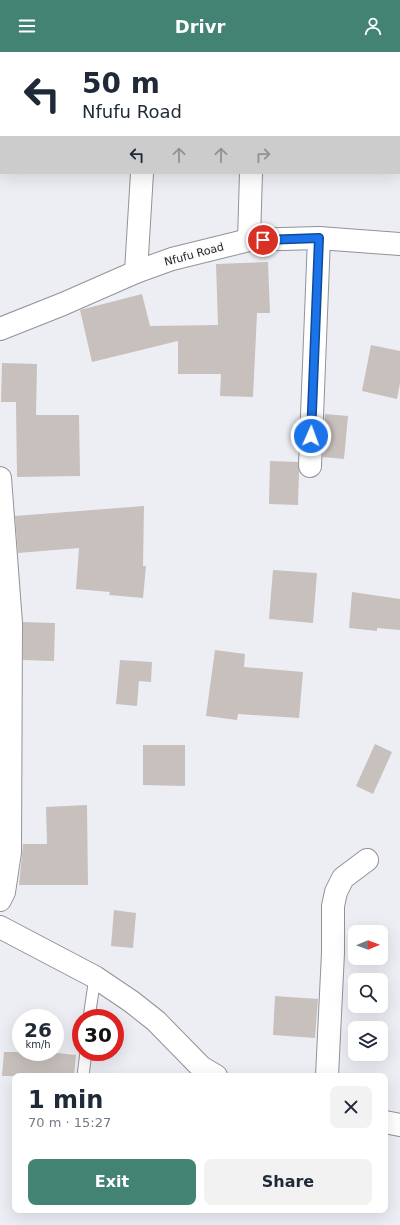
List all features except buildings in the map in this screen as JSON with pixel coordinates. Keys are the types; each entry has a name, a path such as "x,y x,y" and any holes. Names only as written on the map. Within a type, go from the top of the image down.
{"street":[{"path":"136,272 142,174"},
{"path":"249,240 251,174"},
{"path":"310,466 319,238"},
{"name":"Nfufu Road","path":"0,329 63,304 136,272 172,259 249,240 319,238 400,244"},
{"path":"0,478 11,623 10,852 4,892 0,900"},
{"path":"327,1073 334,952 333,906 336,892 343,878 367,860"},
{"path":"0,927 95,977 132,1002 156,1021 201,1067 211,1073"},
{"path":"388,1123 400,1125"}],"lane":[{"path":"90,1009 95,977"},
{"path":"83,1073 85,1061"}],"route":[{"path":"263,240 319,238 311,436"}]}
